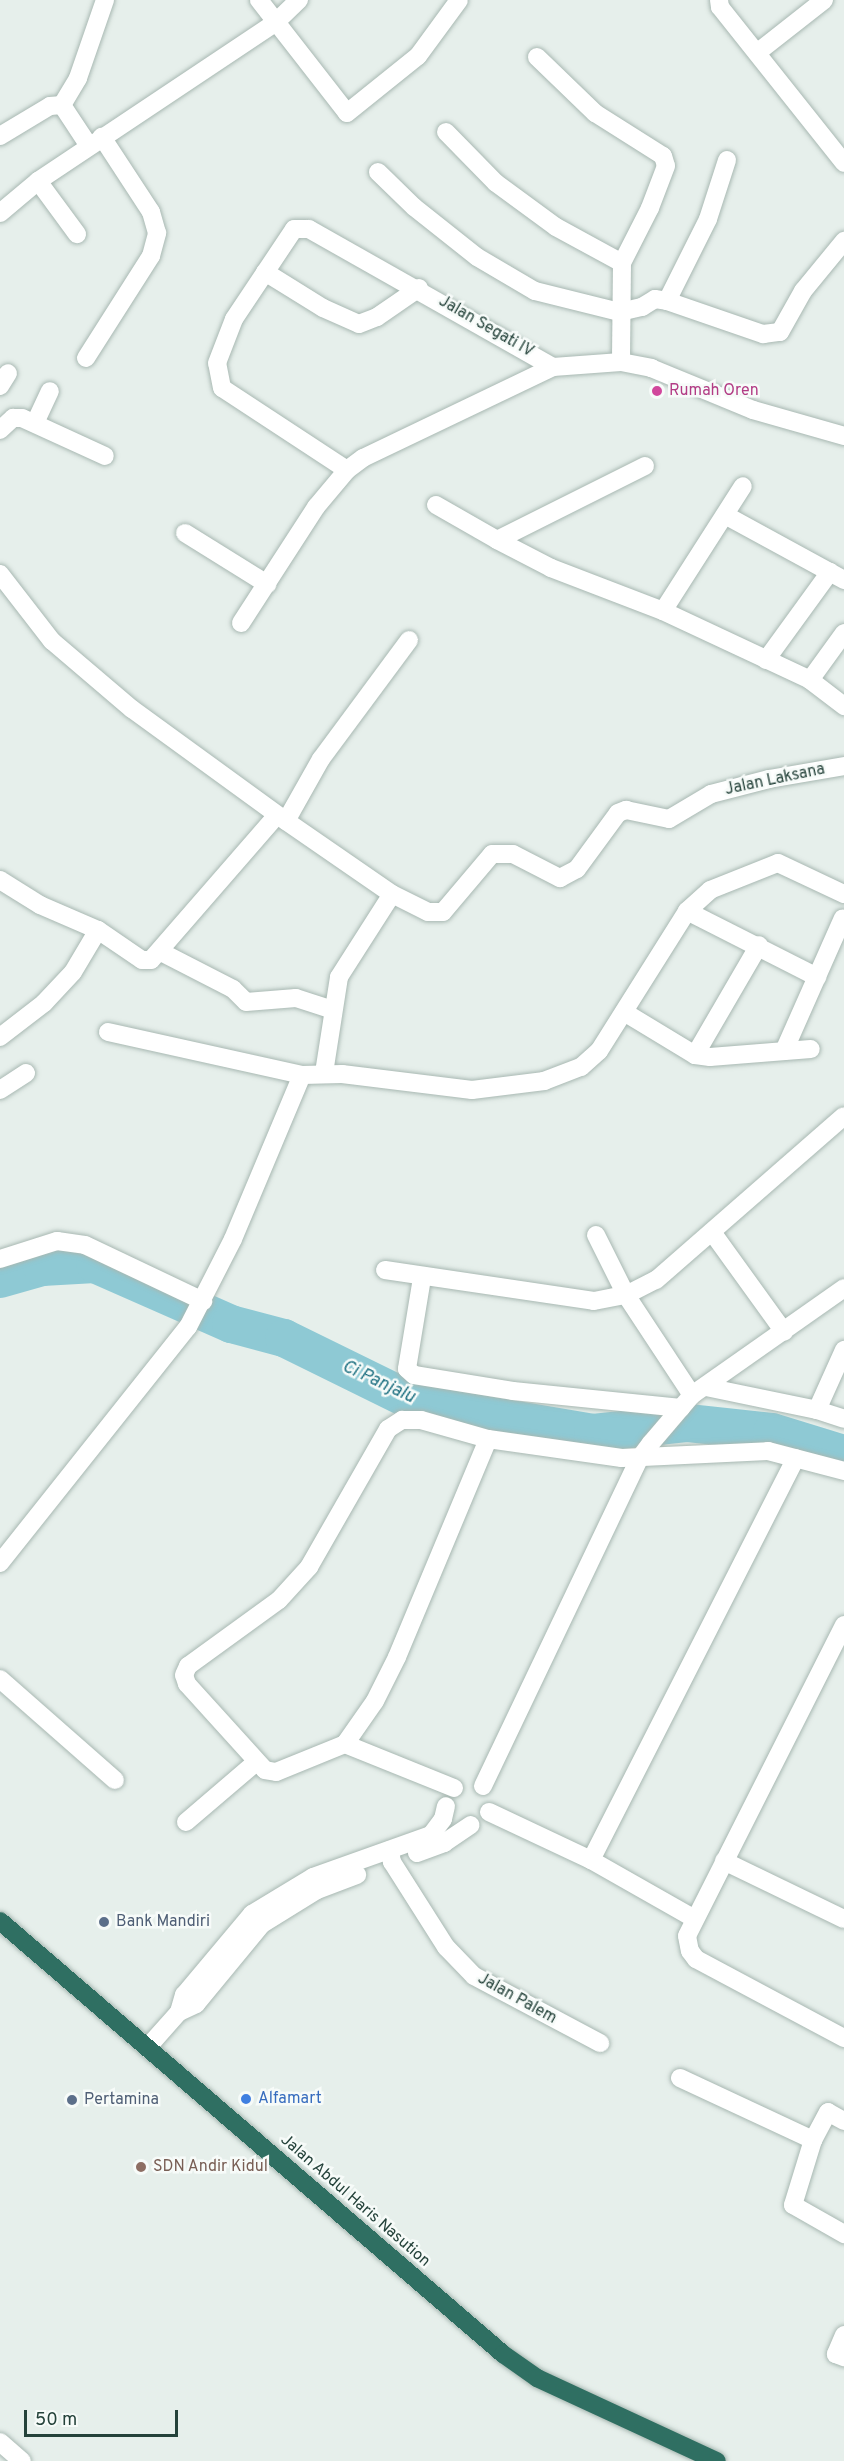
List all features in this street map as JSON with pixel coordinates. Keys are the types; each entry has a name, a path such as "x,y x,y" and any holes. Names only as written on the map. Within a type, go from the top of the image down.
{"highway":[{"name":"Jalan Abdul Haris Nasution","path":"0,1921 503,2354 537,2378 717,2461"}],"street":[{"path":"62,105 78,78 105,0"},
{"path":"260,0 347,113 418,56 459,0"},
{"path":"0,213 38,180 276,22 299,0"},
{"path":"719,0 720,7 844,163"},
{"path":"758,52 824,0"},
{"path":"537,57 596,113 663,156 666,165 651,208 622,263 621,362"},
{"path":"0,136 50,106 62,105"},
{"path":"62,105 95,141 151,212 157,233 151,256 86,358"},
{"path":"446,132 496,183 556,227 622,263"},
{"path":"667,301 712,209 727,160"},
{"path":"378,172 414,207 477,257 535,291 620,312 642,307 655,299 772,334 780,332 803,291 844,241"},
{"path":"38,180 77,234"},
{"name":"Jalan Segati IV","path":"265,272 287,236 294,229 309,229 418,288 553,367"},
{"path":"347,470 222,388 217,363 243,300 265,272 323,308 359,324 377,317 418,288"},
{"path":"241,622 316,507 347,470 363,458 553,367 621,362 651,368 753,410 844,436"},
{"path":"35,423 50,391"},
{"path":"0,430 13,418 35,423 105,456"},
{"path":"497,540 645,466"},
{"path":"663,611 743,486"},
{"path":"436,505 551,568 663,611 810,680 844,705"},
{"path":"725,515 837,576 766,660"},
{"path":"184,534 267,584"},
{"path":"0,574 52,641 132,709 281,818 392,894 350,954 339,977 324,1072"},
{"path":"810,680 844,633"},
{"path":"0,880 40,905 98,930 142,960 151,960 161,952 281,818 321,759 409,640"},
{"name":"Jalan Laksana","path":"392,894 428,912 443,912 486,859 505,852 560,878 577,869 611,819 626,810 669,819 711,794 769,779 844,766"},
{"path":"108,1032 302,1075 324,1072 472,1090 544,1081 581,1067 599,1051 687,911 710,890 771,864 786,866 844,894"},
{"path":"687,911 759,945 817,977"},
{"path":"784,1051 843,918"},
{"path":"0,1037 44,1003 73,972 98,930"},
{"path":"696,1055 759,945"},
{"path":"161,952 233,989 246,1002 296,998 333,1010"},
{"path":"624,1012 696,1055 710,1057 811,1049"},
{"path":"0,1090 26,1073"},
{"path":"0,1563 188,1327 233,1239 302,1075"},
{"path":"385,1269 422,1278 594,1301 626,1295 656,1280 844,1116"},
{"path":"712,1232 784,1332"},
{"path":"596,1235 626,1295 687,1402"},
{"path":"0,1259 57,1241 85,1245 202,1303"},
{"path":"422,1278 407,1369 414,1375 513,1391 817,1410 844,1419"},
{"path":"483,1786 639,1459 687,1402 844,1288"},
{"path":"817,1410 844,1350"},
{"path":"488,1439 397,1657 345,1744 276,1772 255,1763 187,1684 184,1675 188,1666 255,1619 309,1567 388,1429 402,1419 421,1420 488,1439 639,1459 768,1451 844,1471"},
{"path":"591,1860 796,1458"},
{"path":"844,1625 693,1918 687,1936 690,1951 696,1959 844,2038"},
{"path":"0,1679 115,1780"},
{"path":"345,1744 454,1788"},
{"path":"186,1822 255,1763"},
{"path":"147,2048 179,2012 196,2004 262,1924 298,1892 391,1856 431,1835 442,1819 454,1788 468,1781 483,1786 490,1795 489,1812 484,1820 471,1825 444,1843 391,1856"},
{"path":"446,1806 460,1822 471,1825"},
{"path":"489,1812 591,1860 693,1918"},
{"name":"Jalan Palem","path":"391,1856 446,1947 474,1976 600,2043"},
{"path":"724,1861 844,1919"},
{"path":"680,2078 813,2140"},
{"path":"844,2121 828,2112 813,2140 793,2205 844,2234"},
{"path":"844,2335 836,2354 844,2357"},
{"path":"0,2442 22,2461"}],"waterway":[{"name":"Ci Panjalu","path":"0,1279 42,1267 95,1264 231,1324 284,1338 416,1403 593,1433 688,1423 772,1432 844,1454"}],"place":[{"name":"Rumah Oren","path":"657,391"},
{"name":"Bank Mandiri","path":"104,1922"},
{"name":"Alfamart","path":"246,2099"},
{"name":"Pertamina","path":"72,2100"},
{"name":"SDN Andir Kidul","path":"141,2167"}]}
